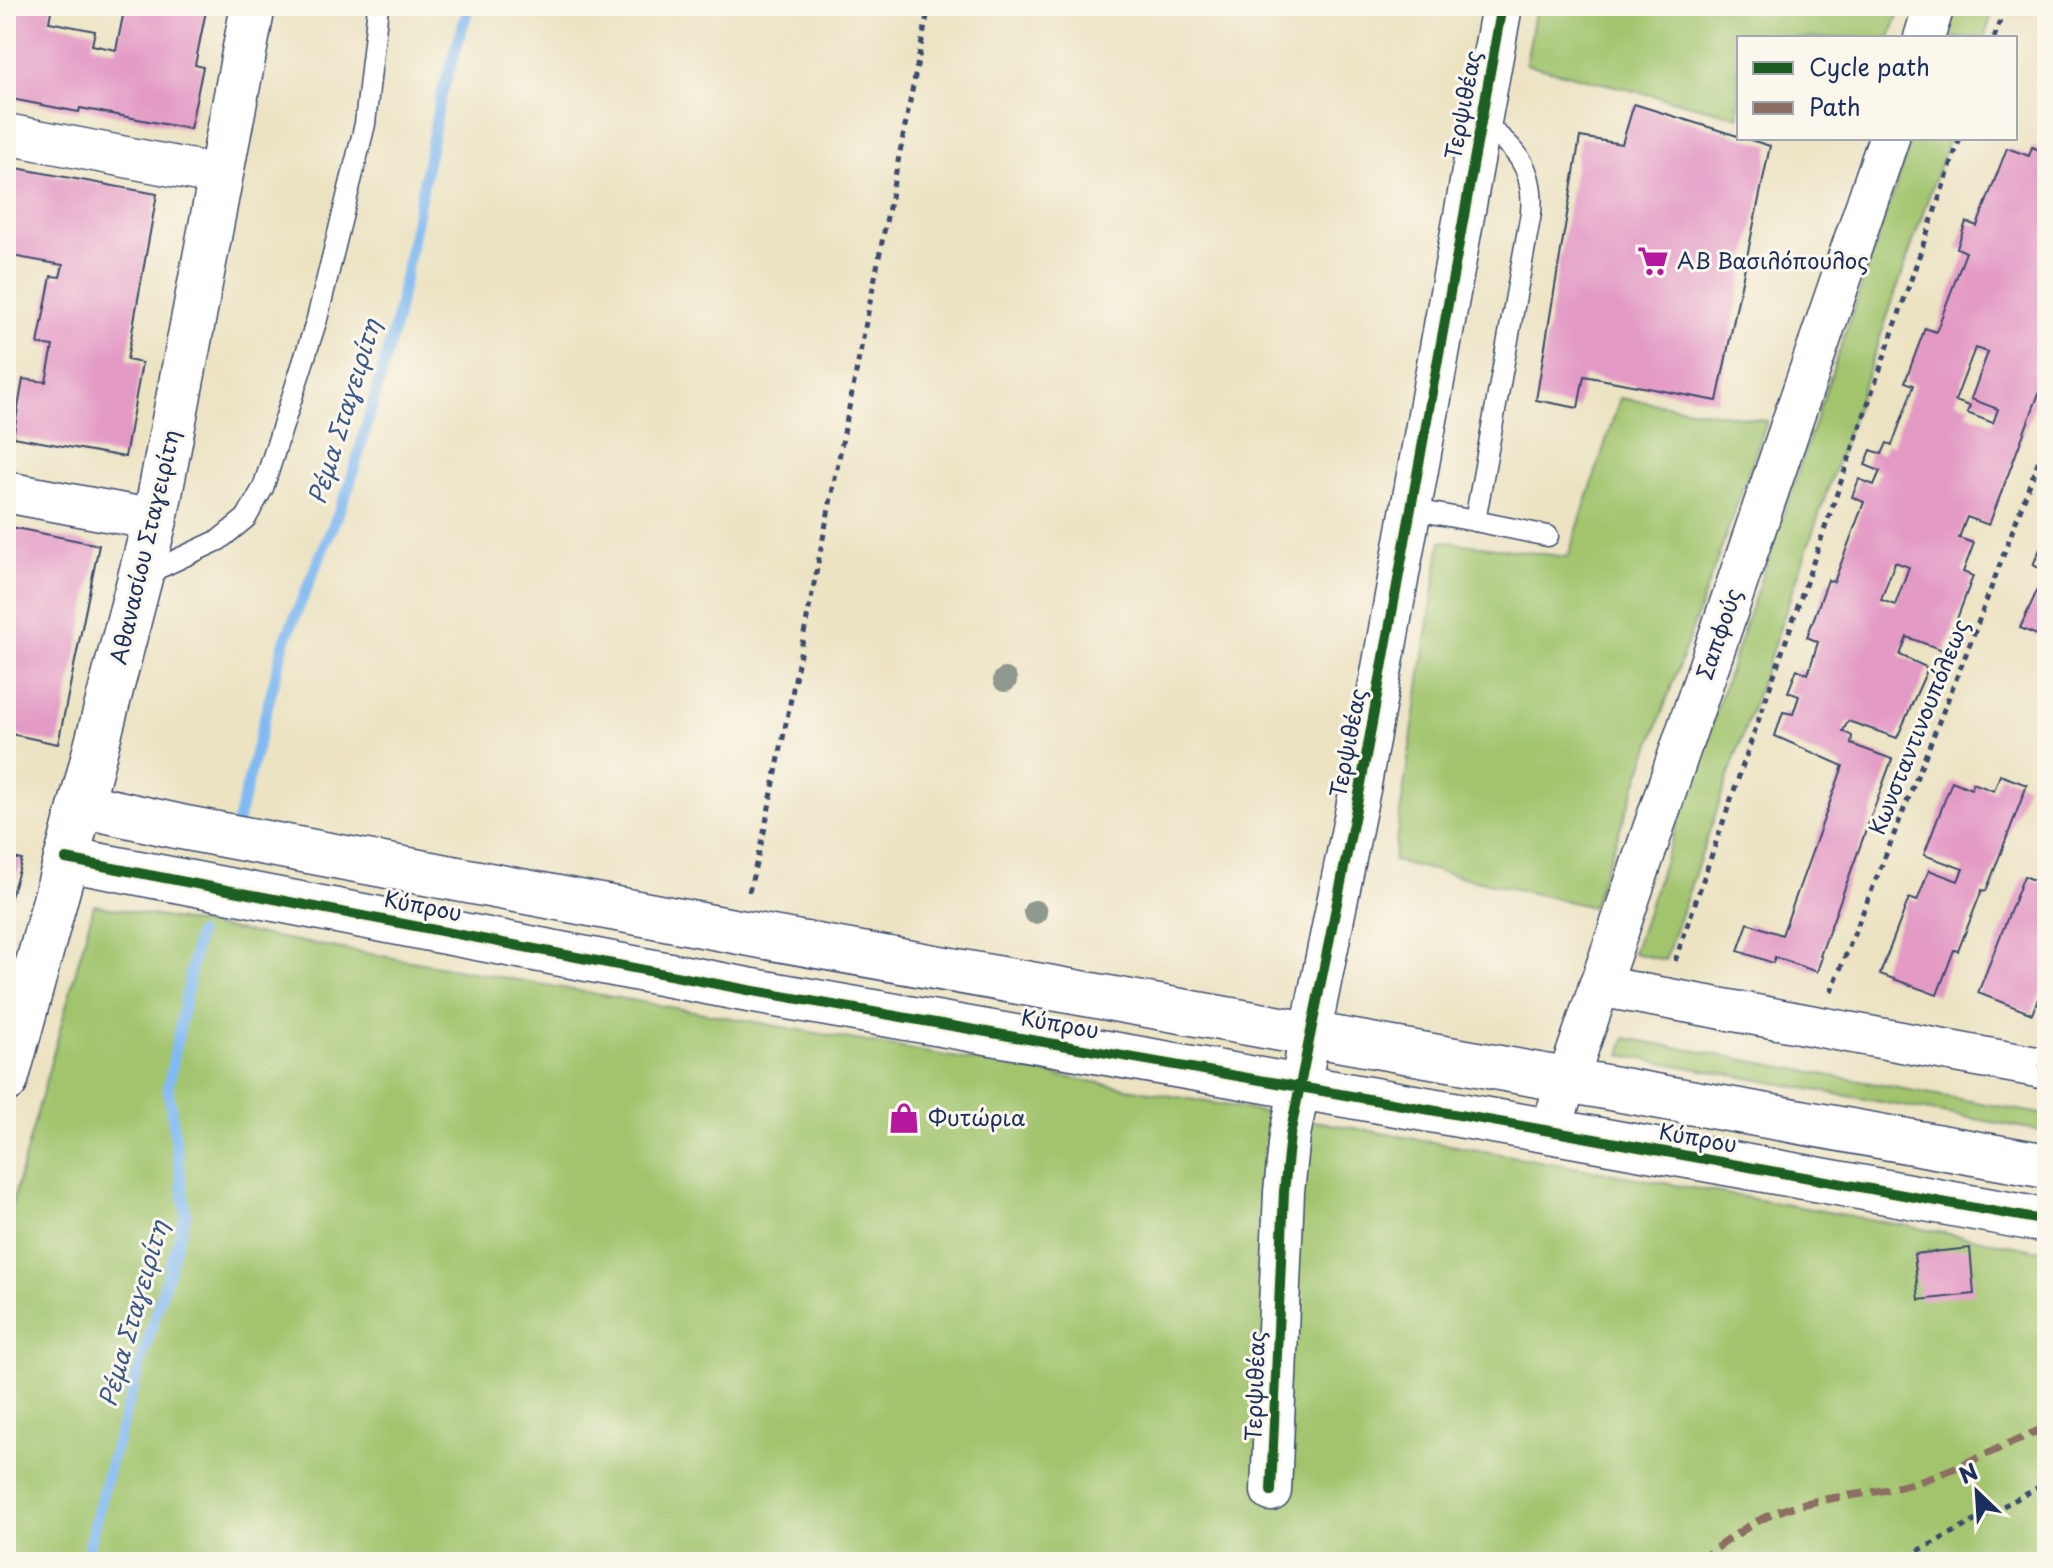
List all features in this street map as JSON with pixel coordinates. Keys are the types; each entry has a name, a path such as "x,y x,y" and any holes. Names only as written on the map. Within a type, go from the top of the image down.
{"street":[{"name":"Αθανασίου Σταγειρίτη","path":"6,1080 155,520 253,6"},
{"name":"Τερψιθέας","path":"1271,1491 1284,1192 1290,1135 1361,784 1502,6"},
{"path":"1925,36 1934,6"},
{"path":"6,134 219,175"},
{"name":"Σαπφούς","path":"1550,1131 1888,140"},
{"path":"6,492 155,520"},
{"name":"Κύπρου","path":"81,805 181,827 739,932 2047,1166"},
{"name":"Κύπρου","path":"66,859 748,990 2047,1221"},
{"path":"1599,986 2045,1065"}],"lane":[{"path":"140,576 219,540 246,518 263,488 317,319 365,124 378,6"},
{"path":"1475,521 1532,198 1526,169 1519,156 1510,144 1480,122"},
{"path":"1410,509 1548,536"}],"path":[{"path":"739,932 770,804 929,6"},
{"path":"1995,36 2005,6"},
{"path":"1662,997 1959,140"},
{"path":"1897,1562 2047,1483"}],"green space":[{"path":"1536,6 1901,6 1891,36 1737,36 1737,117 1526,64"},
{"path":"1957,6 1995,6 1985,36 1947,36"},
{"path":"1911,140 1948,140 1665,960 1633,953"},
{"path":"1620,398 1767,421 1592,907 1393,861 1441,541 1568,557"},
{"path":"94,905 2047,1252 2047,1562 6,1562 6,1226"},
{"path":"1625,1038 2047,1115 2047,1132 1620,1055"}],"building":[{"path":"6,6 52,6 49,22 95,31 92,45 116,50 125,6 207,6 195,65 203,67 190,129 80,108 79,112 6,98"},
{"name":"ΑΒ Βασιλόπουλος","path":"1634,104 1737,136 1737,140 1751,140 1770,146 1717,401 1584,376 1578,408 1536,400 1580,137 1622,144"},
{"path":"2032,147 2047,153 2047,372 1989,525 1967,517 1959,538 1974,543 1963,572 1973,576 1945,651 1907,637 1900,655 1928,668 1897,738 1848,721 1843,731 1852,736 1851,744 1892,759 1820,956 1817,972 1775,957 1773,963 1738,951 1748,923 1782,935 1843,766 1775,736 1783,712 1793,714 1799,696 1788,692 1797,669 1808,674 1818,642 1807,637 1828,580 1834,582 1864,502 1852,497 1859,479 1874,485 1880,471 1865,465 1871,450 1882,454 1887,443 1892,445 1914,385 1905,382 1925,328 1936,332 1966,252 1957,248 1966,222 1977,226 2007,148 2029,156","holes":["1975,348 1988,352 1971,399 1998,409 1993,423 1967,413 1970,406 1955,401","1895,562 1909,567 1895,605 1881,600"]},
{"path":"11,167 157,194 127,360 142,363 125,457 13,437 23,379 46,382 53,346 38,344 51,276 60,277 63,265 6,255 6,174 9,174"},
{"path":"6,526 99,545 58,744 6,733"},
{"path":"2047,533 2047,639 2020,628 2046,571 2033,565"},
{"path":"2000,775 2027,785 1986,891 1982,890 1937,995 1880,974 1909,898 1917,901 1929,870 1958,881 1963,869 1924,855 1952,781 1971,789 1973,783 1994,791"},
{"path":"2047,840 2047,861 2039,858"},
{"path":"6,856 22,860 7,910 6,910"},
{"path":"2024,876 2047,885 2047,976 2032,1014 1978,993"},
{"path":"1970,1248 1974,1294 1919,1300 1914,1254"}],"waterway":[{"name":"Ρέμα Σταγειρίτη","path":"237,824 284,643 349,487 396,322 440,100 469,6"},
{"name":"Ρέμα Σταγειρίτη","path":"85,1562 109,1468 186,1214 168,1088 198,934"}],"marked path":[{"path":"2042,1068 2047,1057"},
{"path":"1697,1562 1742,1530 1779,1511 1917,1482 2047,1427"}],"cycle path":[{"path":"1271,1491 1284,1192 1290,1135 1361,784 1502,6"},
{"path":"66,859 748,990 2047,1221"}],"place":[{"name":"ΑΒ Βασιλόπουλος","path":"1653,261"},
{"name":"Φυτώρια","path":"904,1118"}]}
